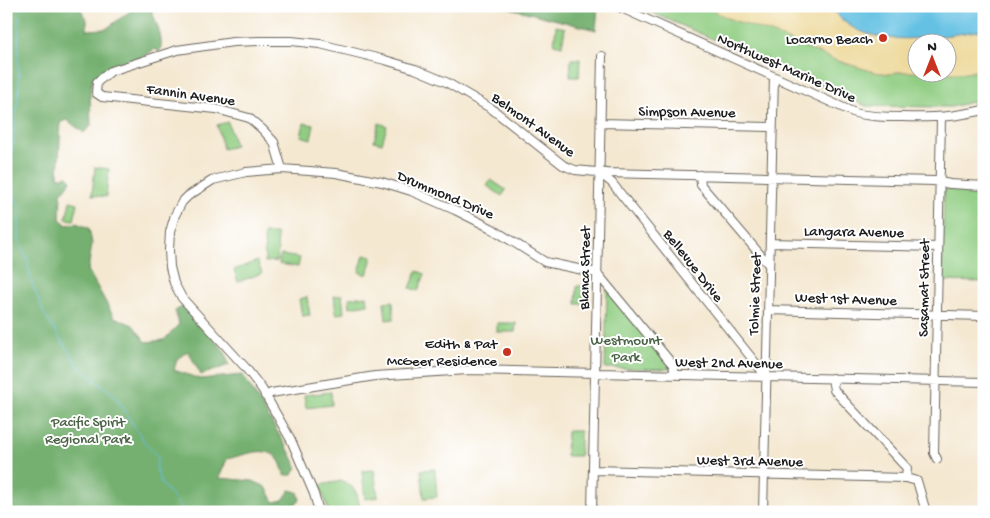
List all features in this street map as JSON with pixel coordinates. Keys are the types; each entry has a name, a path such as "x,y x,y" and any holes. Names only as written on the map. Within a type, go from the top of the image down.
{"street":[{"name":"Northwest Marine Drive","path":"617,6 862,115 941,118 984,110"},
{"name":"Belmont Avenue","path":"96,93 97,82 111,71 177,50 232,42 291,41 320,44 415,69 446,82 492,109 563,165 575,170 600,173 939,182 984,186"},
{"name":"Blanca Street","path":"592,512 602,56"},
{"name":"Tolmie Street","path":"763,512 774,77"},
{"name":"Fannin Avenue","path":"96,93 102,97 131,101 216,109 249,118 274,142 282,170"},
{"name":"Sasamat Street","path":"937,459 934,453 941,118"},
{"name":"Simpson Avenue","path":"601,123 772,127"},
{"name":"Drummond Drive","path":"319,512 314,494 291,440 265,396 244,367 182,298 174,284 170,267 170,232 175,215 182,202 213,180 246,172 282,170 336,173 382,182 404,189 455,210 491,228 545,262 598,273"},
{"name":"Bellevue Drive","path":"600,173 613,184 766,376"},
{"path":"700,176 701,185 768,265"},
{"name":"Langara Avenue","path":"770,243 938,247"},
{"path":"598,273 674,365 675,374"},
{"name":"West 1st Avenue","path":"768,310 984,316"},
{"name":"West 2nd Avenue","path":"265,396 271,393 375,376 475,370 984,382"},
{"path":"832,378 834,390 907,468 906,478 917,481 926,512"},
{"name":"West 3rd Avenue","path":"593,470 906,478"}],"green space":[{"name":"Pacific Spirit Regional Park","path":"6,6 79,6 87,20 87,30 106,29 133,9 133,6 150,6 160,36 161,47 159,52 155,49 139,59 130,60 92,79 90,94 91,126 84,133 67,120 61,122 58,177 68,176 71,181 61,194 60,219 67,225 76,223 89,228 92,244 88,270 114,317 133,325 146,342 164,340 179,324 175,311 185,305 225,352 229,365 201,375 188,351 177,359 174,370 200,379 243,375 297,467 293,475 284,475 281,464 276,457 270,453 254,452 227,459 219,478 253,481 266,487 274,502 283,500 290,490 298,492 300,500 289,509 279,512 6,512"},
{"path":"502,6 598,6 596,30"},
{"path":"637,6 831,6 984,30 984,99 951,107 866,106"},
{"path":"556,26 565,28 562,46 554,44"},
{"path":"571,59 580,59 579,77 570,77"},
{"path":"228,122 235,146 223,149 217,125"},
{"path":"304,123 314,125 311,139 301,136"},
{"path":"379,123 387,126 382,143 374,141"},
{"path":"95,167 109,169 106,197 92,195"},
{"path":"491,180 506,190 502,196 487,186"},
{"path":"944,189 984,190 984,282 942,281"},
{"path":"70,201 78,203 74,220 66,219"},
{"path":"264,234 277,234 278,261 265,262"},
{"path":"281,255 300,258 298,267 279,264"},
{"path":"364,255 372,257 367,275 359,272"},
{"path":"257,261 262,273 238,282 234,270"},
{"path":"417,271 425,274 418,291 410,288"},
{"path":"577,286 585,286 585,304 576,304"},
{"name":"Westmount Park","path":"607,287 671,369 605,368"},
{"path":"342,295 344,313 336,314 334,296"},
{"path":"367,296 368,304 350,307 349,298"},
{"path":"307,297 310,315 302,316 299,299"},
{"path":"393,301 394,319 386,320 384,302"},
{"path":"497,323 516,323 515,332 497,332"},
{"path":"331,392 332,405 306,408 304,395"},
{"path":"567,431 580,431 580,456 566,456"},
{"path":"435,469 437,497 424,498 421,470"},
{"path":"374,470 378,497 365,499 362,471"},
{"path":"342,481 354,489 358,497 360,512 357,512 356,509 348,512 329,512 320,485"}],"sand":[{"name":"Locarno Beach","path":"706,6 844,6 984,19 984,69 958,73 958,32 908,32 908,72 891,74 874,72 835,60 771,33 727,18"}],"water":[{"path":"831,6 984,6 984,30 958,34 958,32 908,32 908,39 880,37 861,31 844,21"}],"waterway":[{"path":"23,6 19,18 19,87 9,183 19,206 19,244 26,256 32,283 45,316 80,368 115,396 145,443 158,457 156,468 161,483 185,512"}],"place":[{"name":"Locarno Beach","path":"883,38"},
{"name":"Edith & Pat McGeer Residence","path":"507,352"}]}
